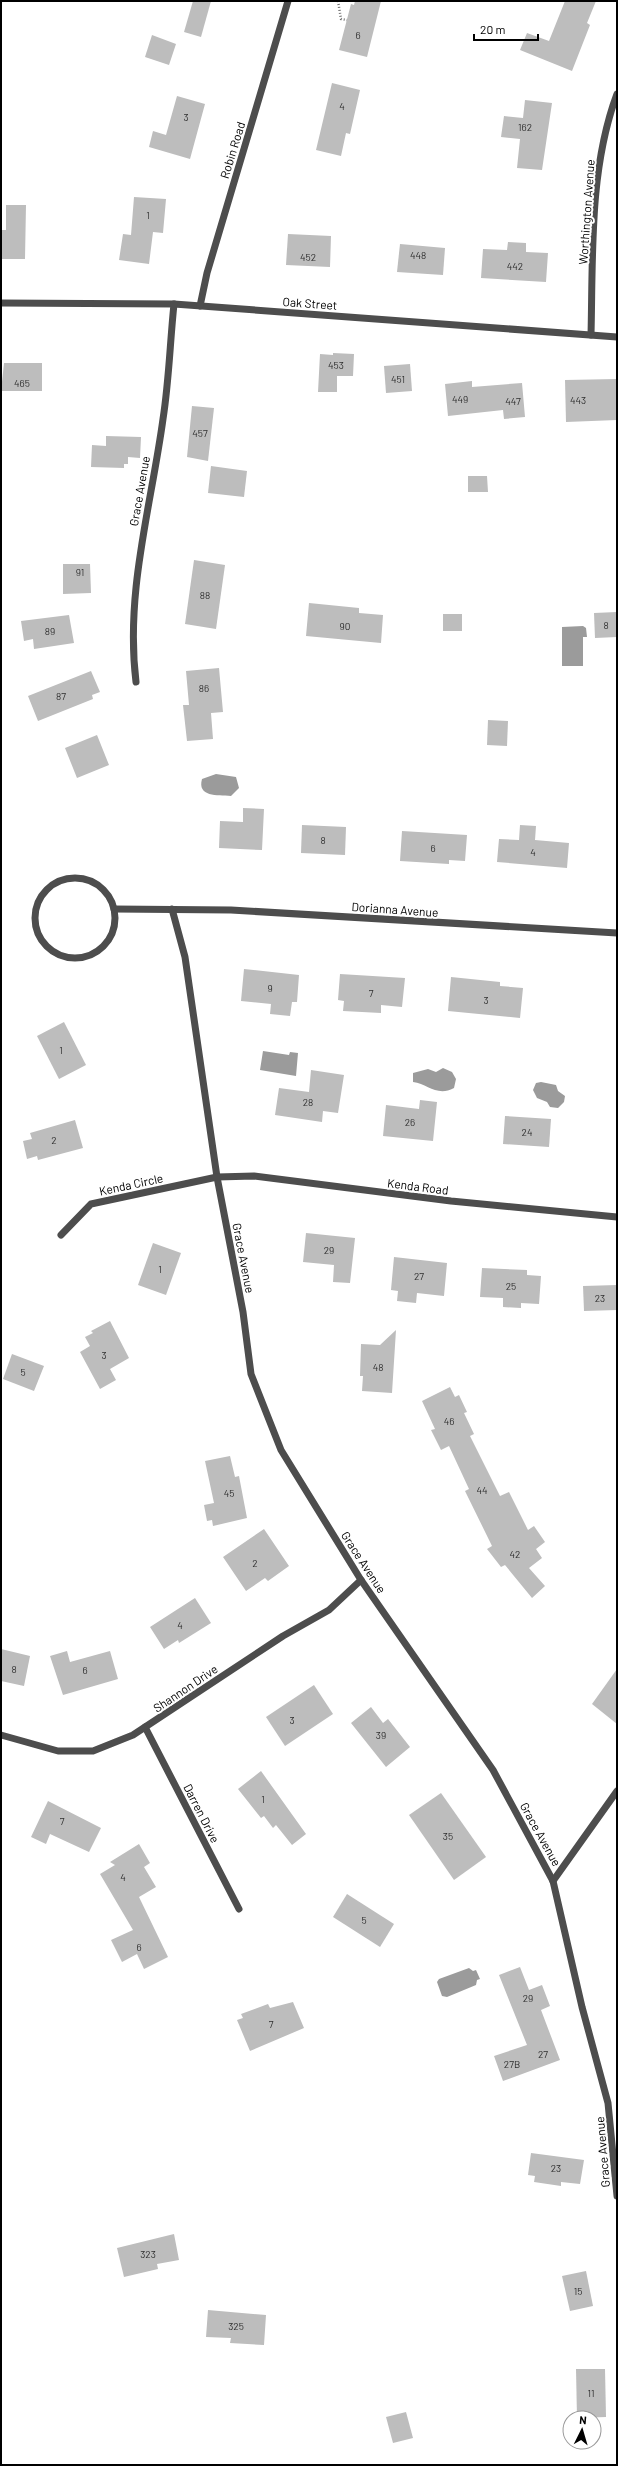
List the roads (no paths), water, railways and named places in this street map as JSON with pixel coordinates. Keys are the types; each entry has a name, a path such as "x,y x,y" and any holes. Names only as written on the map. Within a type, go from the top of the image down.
{"street":[{"name":"Robin Road","path":"200,306 207,273 288,1"},
{"name":"Worthington Avenue","path":"590,335 600,160 605,131 617,94"},
{"name":"Oak Street","path":"1,303 174,304 617,337"},
{"name":"Grace Avenue","path":"136,682 132,631 135,582 163,418 174,304"},
{"path":"72,878 90,881 103,890 110,898 114,909 112,934 100,948 84,957 71,958 59,955 48,948 40,938 36,927 37,903 51,886 61,880 72,878"},
{"name":"Grace Avenue","path":"172,908 185,957 217,1177 243,1312 251,1374 281,1450 361,1580 493,1770 553,1881 582,2008 608,2102 617,2196"},
{"name":"Dorianna Avenue","path":"114,909 172,908 315,914 374,920 617,933"},
{"name":"Kenda Road","path":"217,1177 254,1176 451,1201 617,1216"},
{"name":"Kenda Circle","path":"61,1235 91,1204 217,1177"},
{"name":"Shannon Drive","path":"1,1735 58,1751 93,1751 133,1735 283,1636 329,1610 361,1580"},
{"name":"Darren Drive","path":"145,1727 239,1909"},
{"path":"553,1881 617,1791"}]}
